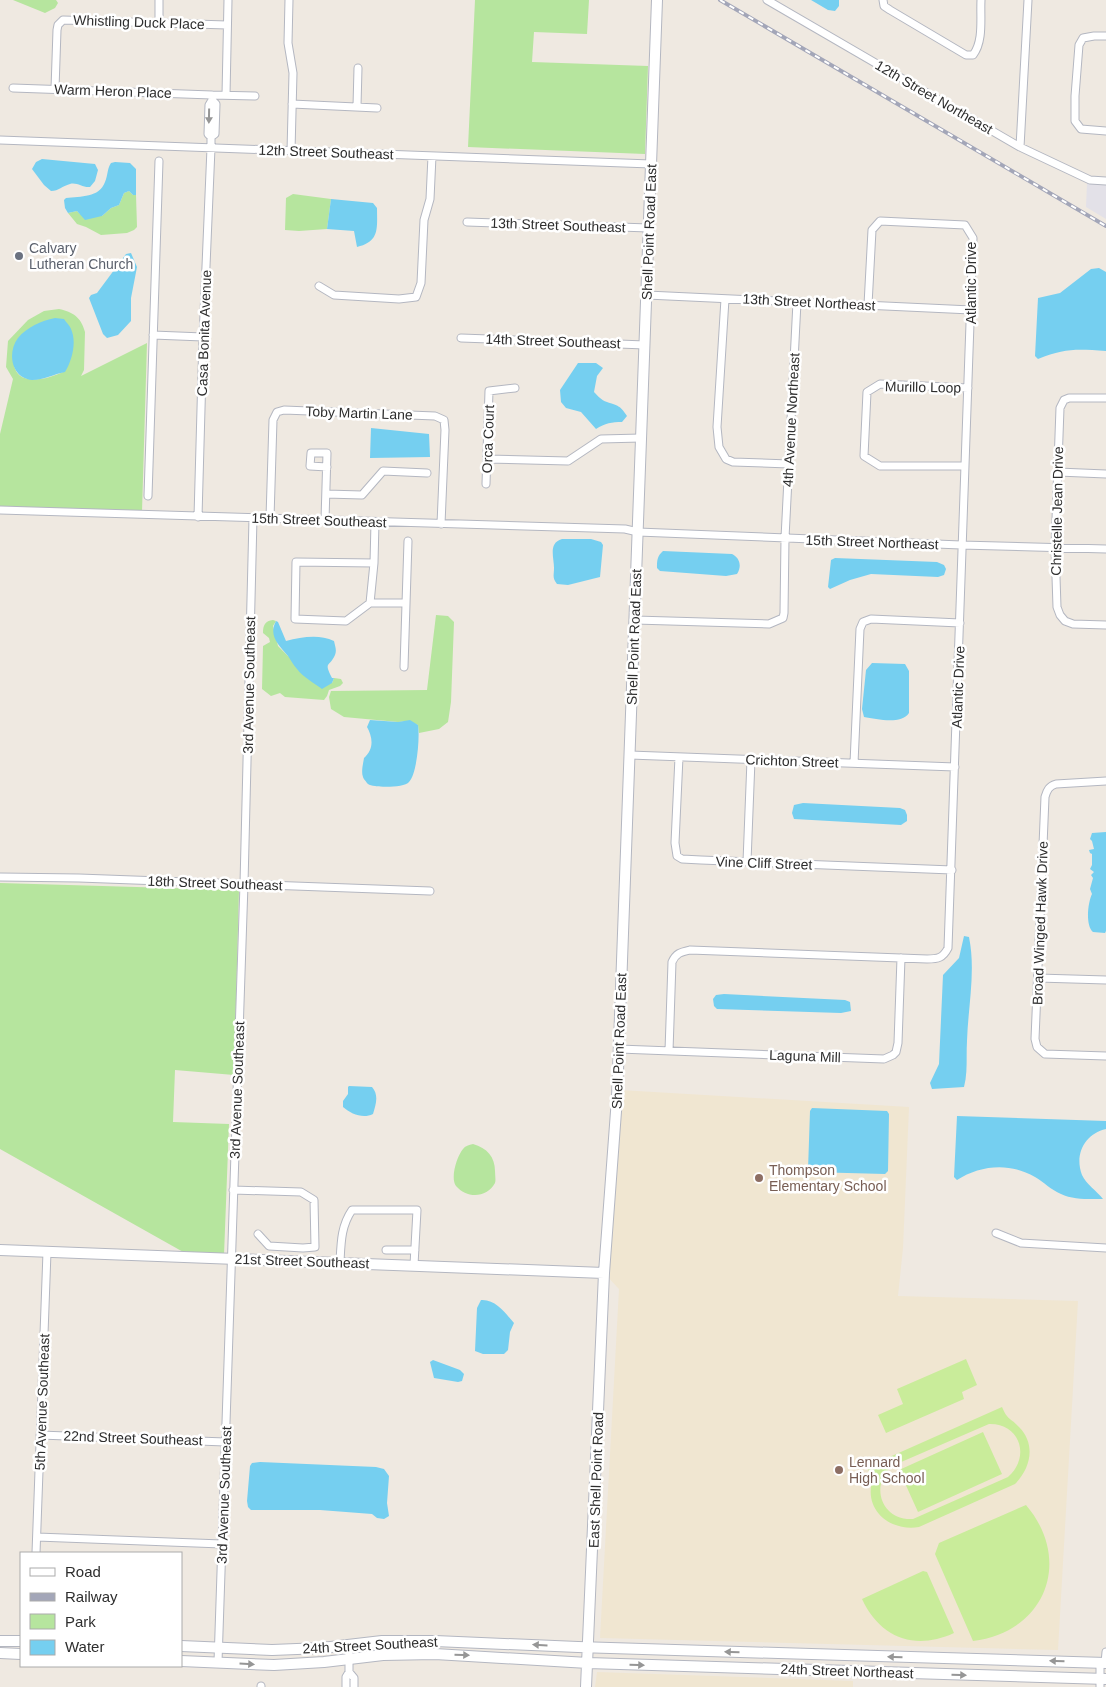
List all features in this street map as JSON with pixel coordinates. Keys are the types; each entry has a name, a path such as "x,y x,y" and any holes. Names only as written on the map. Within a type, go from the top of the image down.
{"street":[{"path":"159,23 160,0"},
{"path":"226,95 228,0"},
{"path":"289,0 288,43 293,73 291,151"},
{"name":"Shell Point Road East","path":"604,1273 619,1050 657,0"},
{"name":"12th Street Northeast","path":"767,0 1020,147 1090,180 1106,181"},
{"path":"883,0 884,6 890,10 966,54 973,55 980,42 981,0"},
{"path":"1020,147 1028,0"},
{"name":"Whistling Duck Place","path":"55,89 57,30 58,25 63,20 227,25"},
{"path":"1106,36 1083,38 1079,45 1075,121 1081,129 1106,131"},
{"path":"357,106 358,68"},
{"name":"Warm Heron Place","path":"13,88 212,98 226,95 255,96"},
{"name":"Casa Bonita Avenue","path":"198,517 211,137 215,134 216,104 212,98"},
{"path":"292,104 377,108"},
{"name":"12th Street Southeast","path":"0,140 651,164"},
{"path":"319,286 334,295 399,299 416,297 421,282 424,220 430,199 432,156"},
{"path":"148,496 159,161"},
{"name":"Atlantic Drive","path":"669,1050 672,962 677,954 682,951 938,959 944,955 948,948 973,238 965,225 880,221 872,230 868,305"},
{"name":"13th Street Southeast","path":"467,222 649,228"},
{"name":"13th Street Northeast","path":"647,295 971,310"},
{"path":"725,299 717,427 719,447 726,460 733,462 789,464"},
{"name":"4th Avenue Northeast","path":"634,620 769,624 782,618 784,613 785,538 796,302"},
{"path":"153,335 203,337"},
{"name":"14th Street Southeast","path":"461,338 645,345"},
{"name":"Murillo Loop","path":"965,466 880,466 864,456 867,392 880,384 968,388"},
{"name":"Orca Court","path":"486,484 489,391 514,388"},
{"name":"Christelle Jean Drive","path":"1106,398 1076,397 1064,400 1060,408 1055,547 1056,597 1060,615 1065,621 1073,624 1106,625"},
{"name":"Toby Martin Lane","path":"270,518 273,420 277,412 303,411 435,416 444,420 440,524"},
{"path":"487,459 568,461 601,438 641,438"},
{"path":"324,520 327,453 311,453 310,466 326,466"},
{"path":"326,494 362,495 383,471 427,473"},
{"path":"1058,472 1106,474"},
{"name":"15th Street Southeast","path":"0,510 625,529 638,532"},
{"name":"3rd Avenue Southeast","path":"218,1662 244,884 253,518"},
{"path":"370,603 374,563 375,522"},
{"name":"15th Street Northeast","path":"638,532 1106,549"},
{"path":"404,667 408,541"},
{"path":"374,563 296,562 294,619 346,621 370,603 406,604"},
{"path":"854,763 860,629 863,622 871,619 960,623"},
{"name":"Crichton Street","path":"630,755 955,767"},
{"name":"Vine Cliff Street","path":"679,757 675,843 677,856 690,860 952,870"},
{"path":"747,862 751,760"},
{"name":"Broad Winged Hawk Drive","path":"1106,781 1056,784 1048,789 1045,797 1035,1039 1040,1051 1051,1054 1106,1056"},
{"name":"18th Street Southeast","path":"0,877 84,878 430,891"},
{"name":"Laguna Mill","path":"619,1050 888,1058 896,1052 898,1043 901,958"},
{"path":"1038,978 1106,980"},
{"path":"233,1190 301,1192 314,1200 314,1247 270,1246 258,1234"},
{"path":"340,1262 342,1234 346,1218 352,1210 417,1210 414,1265"},
{"path":"996,1233 1021,1244 1106,1248"},
{"path":"270,1246 270,1260"},
{"name":"21st Street Southeast","path":"0,1250 604,1273"},
{"path":"386,1250 415,1250"},
{"name":"5th Avenue Southeast","path":"36,1552 47,1252"},
{"name":"East Shell Point Road","path":"586,1687 604,1273"},
{"name":"22nd Street Southeast","path":"40,1435 225,1442"},
{"path":"37,1537 222,1544"},
{"path":"0,1640 20,1641"},
{"name":"24th Street Southeast","path":"182,1646 272,1650 382,1642 435,1641 588,1648"},
{"path":"350,1645 350,1672 354,1678 354,1687"},
{"name":"24th Street Northeast","path":"588,1648 1104,1663"},
{"path":"1102,1682 1106,1652"},
{"path":"0,1653 20,1654"},
{"name":"24th Street Southeast","path":"182,1661 274,1665 383,1655 435,1654 588,1663"},
{"name":"24th Street Northeast","path":"588,1663 1102,1682"},
{"path":"346,1687 346,1677 350,1672"}],"shaded area":[{"path":"1087,183 1106,184 1106,219 1086,207"},
{"name":"Lennard High School","path":"620,1090 909,1107 903,1248 898,1296 1078,1301 1058,1650 600,1638 619,1289 604,1273"},
{"path":"597,1672 853,1681 853,1687 595,1687"}],"green space":[{"path":"13,0 56,0 58,3 55,8 45,13"},
{"path":"475,0 589,0 587,34 534,32 532,62 648,66 645,154 468,147"},
{"path":"129,191 136,195 137,227 127,233 101,235 77,224 68,213 77,211 80,214 102,216 111,208 119,205 124,193"},
{"path":"293,194 331,199 327,229 285,230 286,198"},
{"path":"64,310 76,316 81,322 85,332 84,370 81,376 147,343 142,512 0,507 0,434 13,379 6,367 8,341 28,320 44,311","holes":["14,355 63,372 47,378 30,379 23,377 17,373 14,366"]},
{"path":"436,615 448,616 454,622 451,702 448,722 439,729 419,733 418,725 408,721 398,722 344,717 331,709 329,697 331,691 427,690"},
{"path":"276,621 273,626 278,646 288,656 332,683 334,678 341,679 343,683 329,690 324,700 285,697 280,693 271,696 262,689 263,646 270,642 269,638 263,633 263,628 266,622"},
{"path":"0,883 239,890 234,1075 175,1070 173,1122 229,1124 224,1255 185,1253 0,1149"},
{"path":"473,1144 482,1148 492,1157 495,1166 495,1183 487,1192 477,1195 466,1193 456,1186 454,1182 455,1167 461,1152 465,1147"},
{"path":"966,1359 977,1385 962,1392 964,1399 886,1433 878,1415 903,1404 897,1389"},
{"path":"1002,1407 1008,1417 1024,1434 1029,1448 1028,1463 1025,1471 1015,1484 919,1527 908,1528 897,1525 880,1515 874,1507 871,1498 874,1476 871,1476 867,1467","holes":["989,1424 1000,1425 1015,1435 1019,1443 1019,1460 1015,1469 1008,1477 913,1519 902,1518 893,1514 882,1501 881,1483 885,1474 892,1466"]},
{"path":"983,1432 1002,1474 918,1512 899,1470"},
{"path":"1026,1505 1040,1526 1048,1548 1049,1570 1044,1590 1034,1609 1019,1624 998,1635 973,1641 935,1554 939,1543"},
{"path":"923,1571 927,1572 954,1633 926,1641 912,1640 889,1632 878,1623 862,1599"}],"water":[{"path":"811,0 839,0 839,6 835,11 828,10"},
{"path":"42,159 95,164 98,170 95,181 90,187 73,184 51,191 32,169 36,162"},
{"path":"111,163 130,163 136,169 136,195 129,191 124,193 119,205 111,208 102,216 85,220 77,211 68,213 64,200 66,198 94,194 102,187"},
{"path":"331,199 373,203 377,208 377,228 370,242 357,247 354,231 327,229"},
{"path":"131,253 137,267 131,298 131,321 118,335 107,338 103,334 89,298 97,293 126,254"},
{"path":"1099,268 1106,272 1106,351 1071,350 1038,359 1035,356 1038,298 1060,293 1091,269"},
{"path":"55,318 64,319 73,334 73,351 68,368 65,372 36,380 19,375 15,370 12,357 18,338 30,328"},
{"path":"578,363 596,363 603,368 597,376 594,392 603,400 616,405 622,410 627,416 622,422 609,423 596,429 581,412 566,408 561,402 560,390"},
{"path":"371,428 429,434 430,457 370,458"},
{"path":"562,539 591,539 601,542 603,545 600,577 568,585 557,584 554,580 553,547"},
{"path":"663,551 732,554 740,565 737,574 726,576 660,571 657,568 657,561"},
{"path":"835,558 937,562 944,565 946,569 944,575 938,577 871,574 850,580 830,589 828,587 831,560"},
{"path":"276,621 286,641 304,637 316,637 334,641 336,653 328,665 329,673 334,678 332,683 322,689 299,672 274,636 273,631"},
{"path":"872,663 905,664 909,671 909,713 905,717 895,720 882,720 864,717 862,709 866,670"},
{"path":"370,720 398,722 410,720 418,725 416,764 412,778 406,784 389,787 376,786 368,784 363,778 364,758 370,751 372,743 367,727"},
{"path":"803,803 900,808 905,810 907,821 901,825 794,819 792,813 794,805"},
{"path":"1106,832 1105,933 1093,932 1090,929 1088,913 1092,894 1090,889 1093,878 1091,875 1094,872 1090,869 1092,854 1089,850 1094,849 1090,839 1092,833"},
{"path":"964,936 969,937 972,963 964,1087 932,1089 930,1083 939,1064 943,975 959,958"},
{"path":"716,995 845,1000 850,1002 851,1011 841,1013 717,1009 714,1006 713,999"},
{"path":"349,1086 372,1087 376,1096 373,1114 357,1115 343,1107 343,1101 348,1094"},
{"path":"812,1108 887,1111 889,1114 888,1171 885,1174 810,1172 808,1170 810,1111"},
{"path":"957,1116 1106,1121 1106,1129 1092,1135 1087,1140 1079,1160 1082,1175 1103,1199 1082,1199 1066,1196 1025,1172 1005,1167 975,1171 957,1180 954,1177"},
{"path":"481,1300 496,1304 514,1323 510,1332 508,1350 504,1354 483,1354 475,1351 477,1308"},
{"path":"433,1360 460,1370 464,1374 462,1381 434,1378 430,1362"},
{"path":"252,1463 376,1467 384,1469 389,1476 387,1503 389,1516 384,1519 377,1518 372,1514 320,1510 251,1510 248,1507 247,1501 250,1466"}],"railway":[{"path":"720,0 1106,226"}],"place":[{"name":"Calvary Lutheran Church","path":"19,256"},
{"name":"Thompson Elementary School","path":"759,1178"},
{"name":"Lennard High School","path":"839,1470"}]}
